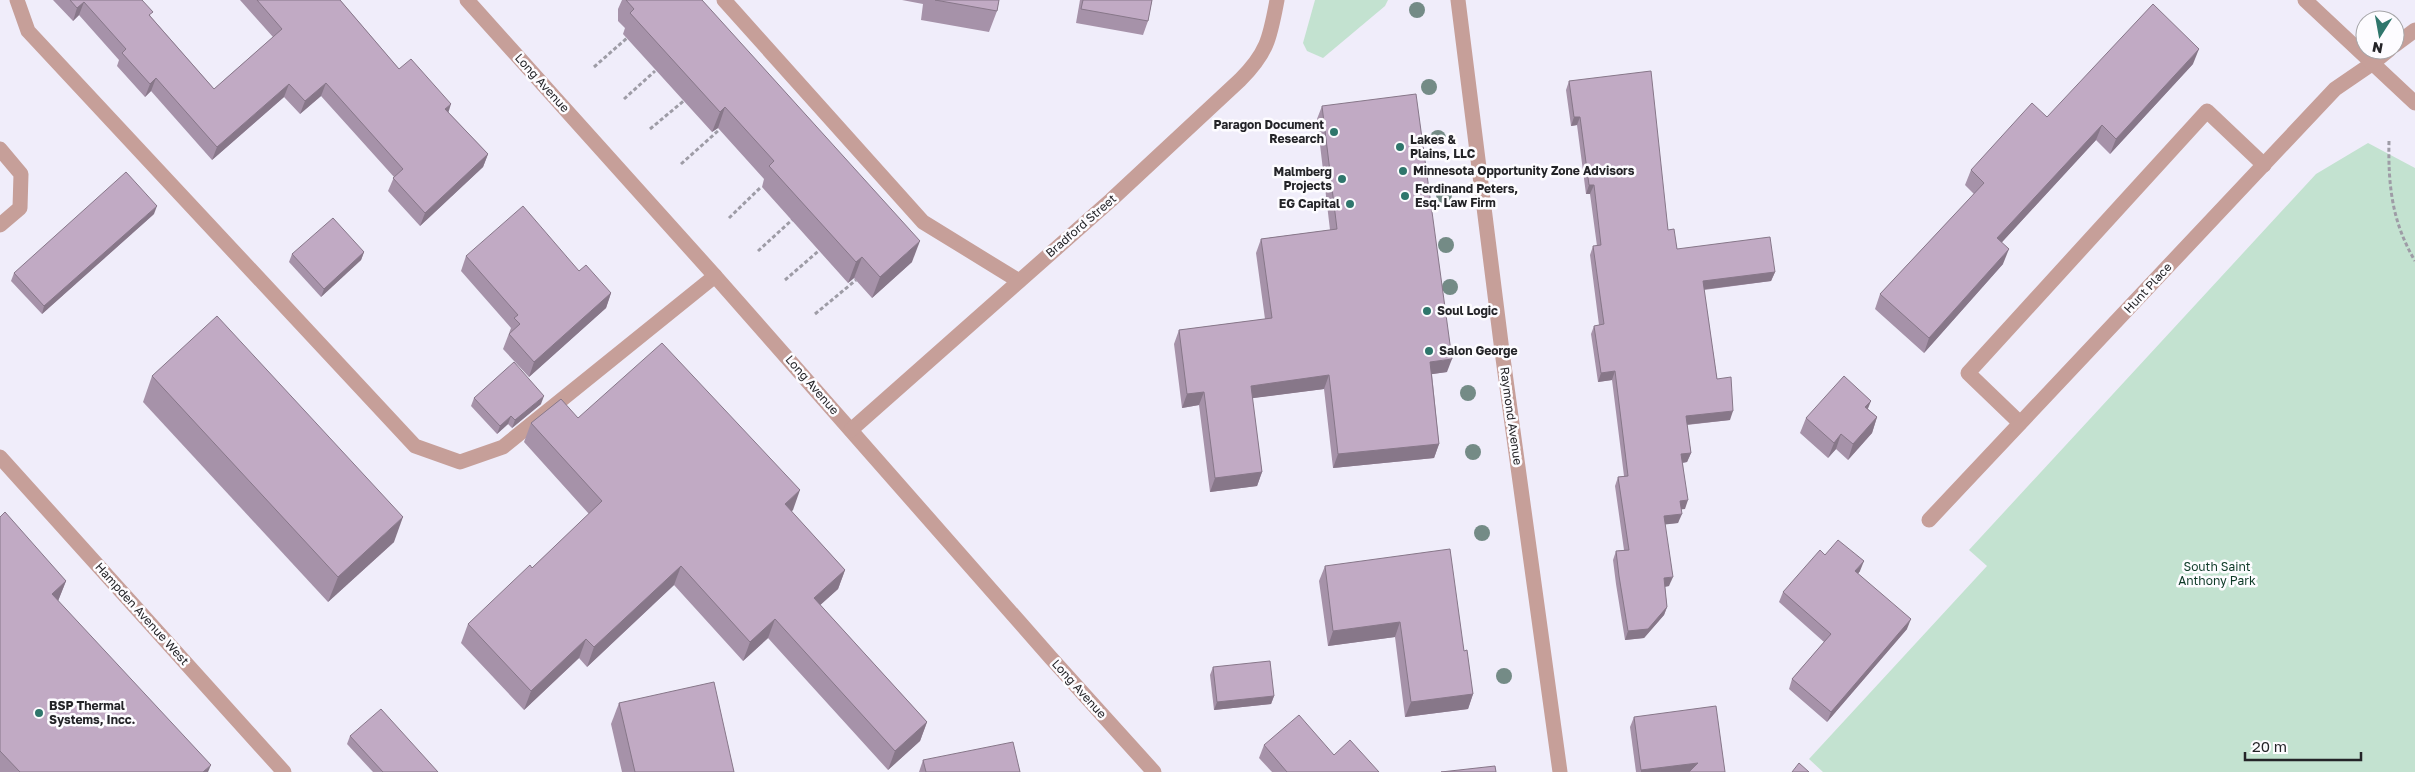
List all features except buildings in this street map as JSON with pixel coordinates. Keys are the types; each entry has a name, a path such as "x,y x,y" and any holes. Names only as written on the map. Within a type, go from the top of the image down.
{"street":[{"path":"17,0 28,31 415,446 460,462 502,447 715,276"},
{"name":"Long Avenue","path":"467,0 715,276 1051,658 1154,772"},
{"path":"724,0 923,222 1019,281"},
{"name":"Bradford Street","path":"851,430 1111,200 1256,64 1266,47 1277,0"},
{"name":"Raymond Avenue","path":"1458,0 1502,352 1560,772"},
{"path":"2305,0 2415,102"},
{"name":"Hunt Place","path":"1929,520 2336,89 2376,60"},
{"path":"2020,423 1968,373 2207,111 2264,164"},
{"path":"0,149 21,174 20,208 0,225"},
{"name":"Hampden Avenue West","path":"0,457 284,772"}],"path":[{"path":"594,67 627,38"},
{"path":"624,99 656,71"},
{"path":"650,129 688,97"},
{"path":"681,164 720,130"},
{"path":"2389,141 2388,179 2395,214 2415,262"},
{"path":"729,218 761,187"},
{"path":"758,250 797,215"},
{"path":"785,280 824,246"},
{"path":"815,314 856,280"}],"green space":[{"path":"1315,0 1388,0 1385,6 1323,58 1307,51 1303,43"},
{"name":"South Saint Anthony Park","path":"2368,143 2415,168 2415,772 1823,772 1809,759 1987,566 1969,550 2316,174"}],"place":[{"name":"Paragon Document Research","path":"1334,132"},
{"name":"Lakes & Plains, LLC","path":"1400,147"},
{"name":"Minnesota Opportunity Zone Advisors","path":"1403,171"},
{"name":"Malmberg Projects","path":"1342,179"},
{"name":"Ferdinand Peters, Esq. Law Firm","path":"1405,196"},
{"name":"EG Capital","path":"1350,204"},
{"name":"Soul Logic","path":"1427,311"},
{"name":"Salon George","path":"1429,351"},
{"name":"BSP Thermal Systems, Incc.","path":"39,713"}]}
